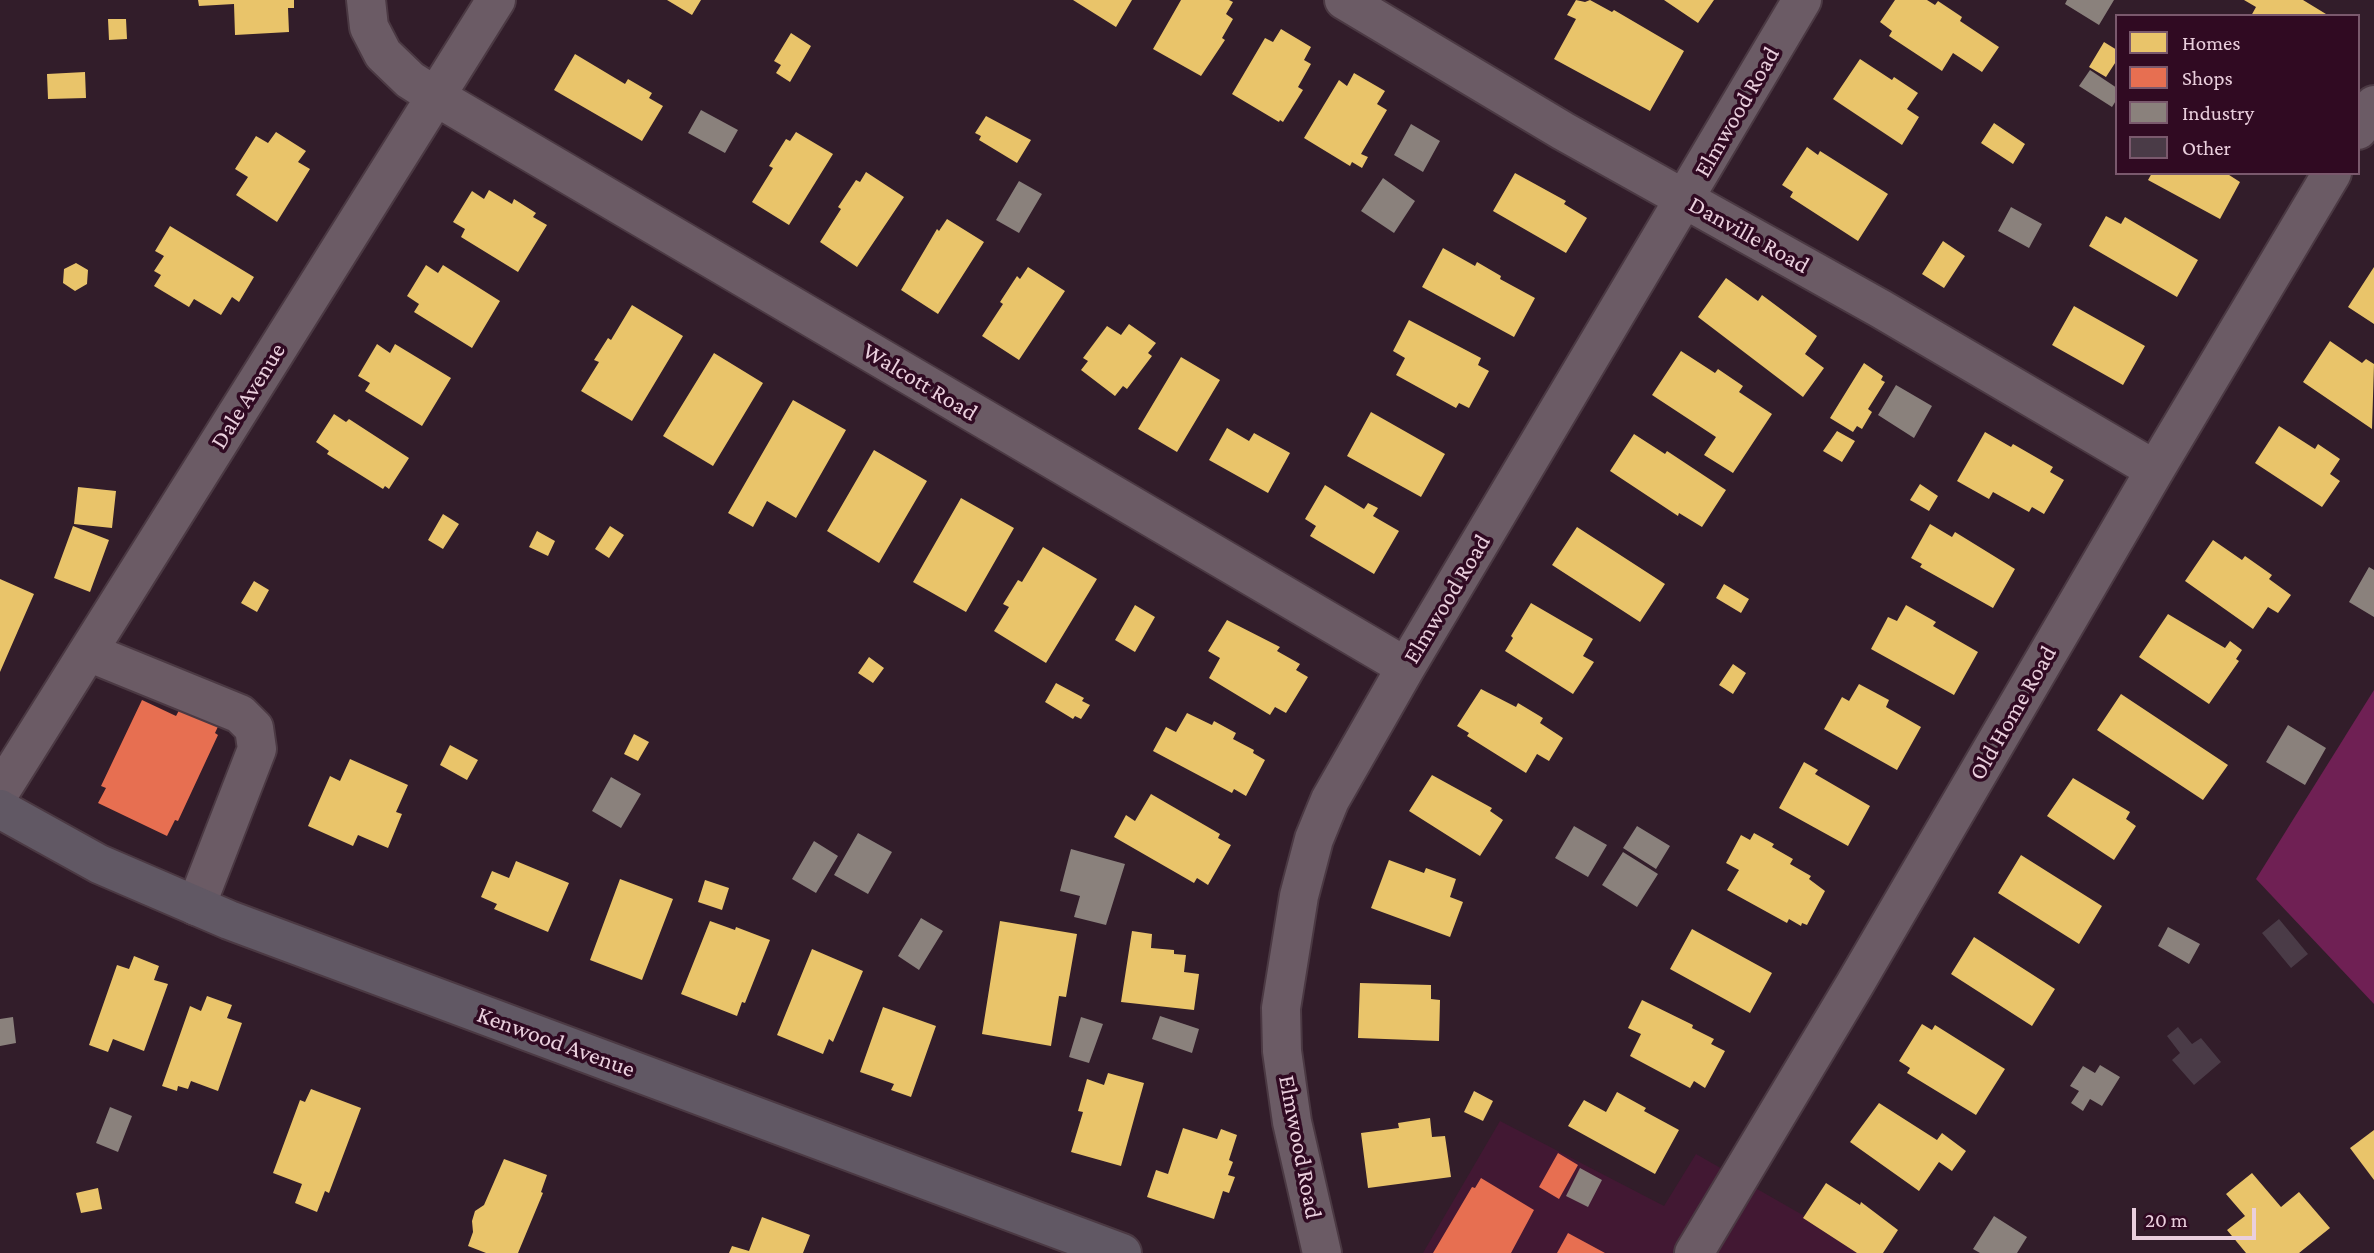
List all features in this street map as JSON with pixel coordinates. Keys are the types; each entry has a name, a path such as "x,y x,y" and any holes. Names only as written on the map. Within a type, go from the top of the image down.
{"main road":[{"name":"Kenwood Avenue","path":"0,809 47,838 99,864 196,906 1122,1253"}],"street":[{"name":"Walcott Road","path":"366,0 369,27 383,54 410,80 1406,667"},
{"name":"Dale Avenue","path":"0,792 496,0"},
{"name":"Danville Road","path":"1345,0 1563,131 1881,309 2155,470"},
{"name":"Elmwood Road","path":"1322,1253 1292,1122 1282,1051 1281,1008 1288,953 1314,839 1331,800 1406,667 1802,0"},
{"path":"2360,127 2374,105"},
{"name":"Old Home Road","path":"1694,1253 2331,175"},
{"path":"88,652 240,714 254,728 257,749 196,906"}],"shaded area":[{"path":"2374,690 2374,1004 2256,879"},
{"path":"1500,1121 1664,1206 1696,1154 1869,1253 1423,1253"}],"building: Homes":[{"path":"198,0 294,0 294,8 288,8 289,32 235,35 234,4 199,6"},
{"path":"667,0 701,0 692,15"},
{"path":"1073,0 1132,0 1116,27"},
{"path":"1181,0 1233,2 1226,14 1233,19 1222,38 1225,40 1201,76 1153,49"},
{"path":"1576,0 1590,0 1612,12 1614,10 1684,51 1650,111 1554,59 1576,19 1567,15"},
{"path":"1664,0 1714,0 1698,23"},
{"path":"1895,0 1927,0 1935,5 1938,1 1962,17 1960,21 1999,47 1982,72 1953,53 1942,71 1889,36 1892,31 1880,22"},
{"path":"2244,0 2303,0 2326,14 2252,14 2256,7"},
{"path":"108,19 126,19 127,39 109,40"},
{"path":"1281,29 1311,47 1304,60 1311,64 1298,87 1303,90 1283,122 1279,122 1232,94 1265,38 1273,42"},
{"path":"791,33 811,46 790,82 776,73 781,65 774,61"},
{"path":"2104,42 2115,49 2115,63 2106,77 2089,67"},
{"path":"575,54 625,84 628,79 652,93 649,98 663,106 642,141 554,90"},
{"path":"1860,59 1918,93 1907,109 1919,117 1902,145 1833,99"},
{"path":"85,72 86,98 48,99 47,74"},
{"path":"1354,73 1385,91 1377,104 1387,110 1361,154 1368,157 1362,168 1352,162 1350,166 1304,138 1339,80 1347,86"},
{"path":"986,116 1031,140 1017,163 979,140 981,136 975,133"},
{"path":"1994,123 2025,144 2013,164 1981,143"},
{"path":"276,132 306,151 298,162 310,169 277,222 236,195 248,177 235,169 256,136 268,143"},
{"path":"796,132 833,154 789,225 752,202 773,168 769,166 786,139 790,141"},
{"path":"1807,147 1818,155 1820,151 1888,194 1858,241 1790,197 1793,192 1782,185"},
{"path":"866,172 904,197 857,267 820,242 841,209 838,207 856,180 860,182"},
{"path":"1515,173 1566,201 1564,204 1587,218 1566,253 1493,211"},
{"path":"2151,175 2229,175 2240,182 2220,219 2148,180"},
{"path":"489,190 512,204 514,199 536,213 533,217 547,225 518,272 461,237 465,229 453,222 472,191 484,199"},
{"path":"2106,216 2121,224 2125,217 2198,260 2177,297 2089,246"},
{"path":"947,219 984,242 938,314 901,290 937,229 939,231"},
{"path":"170,226 254,277 239,302 232,297 221,315 194,299 189,307 154,286 161,275 154,271 164,256 155,251"},
{"path":"1943,241 1965,256 1944,288 1922,274"},
{"path":"1443,248 1475,266 1477,262 1501,276 1500,279 1535,298 1514,337 1422,287"},
{"path":"76,263 88,270 87,284 75,291 63,283 64,269"},
{"path":"426,265 438,273 443,265 500,301 472,348 414,312 419,304 407,296"},
{"path":"1028,267 1065,291 1019,360 982,336 1017,276 1020,279"},
{"path":"2374,267 2374,324 2348,307"},
{"path":"1726,278 1758,301 1762,295 1817,336 1805,354 1824,368 1803,397 1698,317"},
{"path":"632,305 683,336 632,421 581,391 599,362 594,360 608,338 611,340"},
{"path":"2074,306 2145,346 2123,385 2052,345"},
{"path":"1409,320 1481,358 1478,365 1489,371 1469,408 1459,403 1456,408 1396,375 1405,358 1393,351"},
{"path":"1129,324 1156,343 1148,353 1152,356 1127,389 1123,386 1115,396 1081,370 1088,361 1083,358 1107,326 1121,335"},
{"path":"2330,341 2362,363 2366,359 2374,364 2372,429 2303,382"},
{"path":"377,344 390,353 395,344 451,378 422,426 365,391 370,383 358,376"},
{"path":"1681,351 1715,373 1718,369 1743,386 1739,392 1772,414 1733,473 1704,455 1716,437 1652,395"},
{"path":"714,353 763,383 713,466 663,436"},
{"path":"1181,357 1220,380 1177,452 1138,429"},
{"path":"1864,363 1883,376 1881,380 1885,382 1868,409 1872,412 1862,429 1857,426 1853,432 1830,418"},
{"path":"793,400 846,430 796,518 767,501 753,527 728,513"},
{"path":"1371,412 1445,454 1421,497 1347,456"},
{"path":"334,414 346,422 349,419 409,458 389,489 385,486 383,489 327,454 329,451 316,442"},
{"path":"2279,426 2315,449 2318,444 2340,459 2330,474 2340,481 2322,507 2255,463"},
{"path":"1227,428 1249,441 1254,433 1290,453 1268,493 1209,460"},
{"path":"1837,431 1855,441 1842,462 1823,451"},
{"path":"1985,432 2011,447 2013,444 2053,467 2050,472 2064,480 2044,514 2032,507 2029,512 1993,492 1989,499 1957,481"},
{"path":"1634,434 1665,454 1667,451 1726,490 1702,527 1679,513 1678,516 1610,471"},
{"path":"874,450 927,481 879,563 827,531"},
{"path":"1920,484 1938,496 1929,511 1910,500"},
{"path":"1325,485 1364,509 1368,503 1378,508 1373,516 1399,531 1374,574 1310,536 1316,526 1305,519"},
{"path":"78,487 116,491 112,528 74,524"},
{"path":"961,498 1014,528 966,612 913,582"},
{"path":"443,514 459,524 443,549 428,540"},
{"path":"1930,524 1952,537 1955,532 2015,569 1993,608 1920,567 1922,564 1911,558"},
{"path":"73,526 109,540 90,592 54,578"},
{"path":"610,526 624,535 609,558 595,549"},
{"path":"1577,527 1665,584 1640,622 1552,565"},
{"path":"537,531 555,541 548,556 529,547"},
{"path":"2213,540 2242,560 2245,556 2272,575 2269,579 2291,595 2278,613 2268,607 2253,629 2185,581"},
{"path":"1043,547 1097,579 1046,663 994,631 1009,607 1003,604 1018,580 1022,582"},
{"path":"0,579 34,594 0,672"},
{"path":"254,581 269,590 257,612 241,603"},
{"path":"1724,584 1749,599 1741,613 1716,598"},
{"path":"1531,603 1593,639 1583,656 1594,662 1573,694 1505,651"},
{"path":"1135,605 1155,617 1135,652 1115,640"},
{"path":"1906,605 1936,622 1933,626 1978,652 1954,695 1871,649 1888,617 1897,621"},
{"path":"2168,614 2225,648 2230,641 2242,650 2236,659 2239,661 2209,704 2139,657"},
{"path":"1227,620 1280,647 1277,651 1300,664 1296,670 1308,677 1286,713 1275,707 1270,715 1209,678 1220,658 1208,651"},
{"path":"869,657 884,668 873,683 858,673"},
{"path":"1733,664 1746,673 1733,694 1719,685"},
{"path":"1056,683 1084,698 1082,701 1090,705 1081,719 1075,716 1073,719 1045,702"},
{"path":"1859,684 1889,700 1886,707 1921,727 1897,770 1824,729 1842,697 1849,701"},
{"path":"1481,689 1516,707 1518,703 1543,718 1540,723 1563,738 1549,761 1537,754 1526,773 1467,736 1469,733 1457,726"},
{"path":"2121,694 2228,765 2203,800 2097,730"},
{"path":"1187,713 1212,725 1214,721 1236,733 1233,739 1254,750 1253,753 1265,760 1246,796 1234,789 1232,793 1153,751 1166,727 1176,732"},
{"path":"634,734 649,742 638,761 624,754"},
{"path":"450,745 478,760 467,780 440,765"},
{"path":"350,759 408,785 396,812 402,814 388,848 358,835 353,846 308,826 330,776 340,781"},
{"path":"1804,762 1818,770 1815,774 1870,806 1848,846 1779,808"},
{"path":"1432,775 1492,808 1490,811 1503,820 1480,856 1409,811"},
{"path":"2073,778 2130,812 2126,819 2136,826 2114,860 2047,816"},
{"path":"1151,794 1220,834 1218,838 1231,845 1208,885 1197,878 1194,883 1114,837 1126,815 1135,821"},
{"path":"1754,833 1793,859 1790,864 1811,876 1809,879 1825,891 1807,925 1802,923 1801,926 1789,919 1787,923 1727,890 1739,870 1726,863 1741,835 1750,840"},
{"path":"2021,855 2102,906 2079,944 1998,893"},
{"path":"1389,860 1424,873 1426,868 1456,879 1450,897 1463,902 1450,937 1371,908"},
{"path":"516,861 569,883 548,932 494,909 497,904 481,897 492,871 509,878"},
{"path":"620,879 673,899 642,980 590,960"},
{"path":"705,880 729,888 722,910 698,902"},
{"path":"710,921 735,930 736,927 770,940 745,1003 742,1002 737,1016 681,994"},
{"path":"1000,921 1077,934 1066,997 1059,996 1051,1046 982,1034"},
{"path":"1692,929 1772,973 1750,1013 1670,969"},
{"path":"1132,931 1152,934 1151,948 1174,950 1174,954 1186,955 1184,972 1199,974 1194,1010 1121,1002"},
{"path":"1974,937 2055,989 2032,1026 1951,974"},
{"path":"812,949 863,971 833,1042 829,1039 823,1054 777,1035"},
{"path":"134,956 159,966 154,980 168,984 144,1051 113,1039 108,1052 89,1045 117,965 129,969"},
{"path":"1360,983 1431,985 1431,999 1440,1000 1439,1041 1358,1038"},
{"path":"207,996 232,1005 227,1018 242,1023 218,1091 191,1081 188,1089 178,1086 177,1091 162,1086 190,1006 201,1011"},
{"path":"1642,1000 1693,1025 1692,1028 1714,1039 1711,1044 1725,1051 1705,1088 1694,1081 1690,1088 1630,1056 1641,1034 1628,1028"},
{"path":"883,1007 936,1026 911,1097 891,1090 894,1084 860,1072"},
{"path":"1922,1024 1932,1030 1935,1025 2005,1069 1976,1115 1907,1073 1910,1068 1899,1061"},
{"path":"1108,1073 1144,1083 1121,1166 1071,1152 1083,1112 1078,1111 1087,1079 1104,1085"},
{"path":"311,1089 361,1108 329,1193 325,1191 317,1212 295,1203 302,1184 273,1173 300,1100 305,1102"},
{"path":"1474,1091 1493,1101 1483,1121 1464,1112"},
{"path":"1617,1092 1679,1130 1655,1174 1568,1126 1584,1100 1606,1112"},
{"path":"1879,1103 1937,1140 1942,1133 1966,1151 1952,1171 1939,1162 1919,1191 1850,1142"},
{"path":"1430,1118 1432,1137 1445,1136 1451,1177 1368,1188 1361,1133 1399,1128 1398,1123"},
{"path":"1183,1128 1217,1139 1221,1129 1237,1135 1229,1160 1233,1162 1228,1175 1235,1177 1229,1193 1223,1191 1214,1219 1147,1197 1156,1170 1168,1174"},
{"path":"2374,1130 2374,1180 2350,1148"},
{"path":"504,1159 547,1175 541,1192 543,1193 518,1253 486,1253 468,1246 473,1232 472,1221 475,1211 484,1205"},
{"path":"2252,1173 2281,1207 2299,1192 2330,1228 2299,1253 2246,1253 2227,1230 2245,1216 2226,1194"},
{"path":"1826,1183 1860,1205 1861,1202 1898,1230 1883,1253 1857,1253 1803,1218"},
{"path":"98,1188 102,1209 81,1213 76,1193"},
{"path":"762,1217 810,1235 803,1253 729,1253 732,1246 749,1251"}],"building: Shops":[{"path":"142,700 176,716 184,701 222,718 215,733 218,735 178,821 175,820 167,836 98,803 106,788 101,786"},
{"path":"1558,1153 1578,1165 1559,1199 1539,1187"},
{"path":"1481,1178 1534,1210 1511,1253 1433,1253 1472,1187 1475,1188"},
{"path":"1568,1233 1605,1253 1557,1253"}],"building: Industry":[{"path":"2067,0 2114,0 2099,25 2065,4"},
{"path":"2090,70 2115,87 2115,102 2112,107 2079,86"},
{"path":"701,110 738,130 725,153 688,133"},
{"path":"1411,124 1440,141 1423,172 1394,155"},
{"path":"1383,178 1415,201 1394,233 1361,211"},
{"path":"1019,181 1042,194 1019,233 996,220"},
{"path":"2011,207 2042,224 2029,248 1998,231"},
{"path":"1896,385 1932,406 1914,438 1878,415"},
{"path":"2369,567 2374,570 2374,617 2349,602"},
{"path":"2288,725 2326,748 2305,785 2266,762"},
{"path":"611,777 641,794 621,828 592,811"},
{"path":"1574,826 1607,845 1588,877 1555,858"},
{"path":"1637,826 1670,846 1656,869 1623,848"},
{"path":"858,833 892,852 868,894 834,875"},
{"path":"814,841 838,856 816,893 792,879"},
{"path":"1071,849 1125,864 1106,925 1074,917 1080,896 1060,891"},
{"path":"1623,852 1658,874 1637,907 1602,885"},
{"path":"921,918 943,931 919,970 898,956"},
{"path":"2168,927 2200,944 2189,964 2158,946"},
{"path":"1160,1016 1199,1029 1192,1053 1152,1039"},
{"path":"13,1017 16,1043 0,1046 0,1019"},
{"path":"1081,1017 1103,1024 1089,1063 1069,1057"},
{"path":"2100,1065 2120,1077 2102,1106 2090,1099 2083,1111 2071,1103 2079,1091 2070,1086 2083,1066 2095,1073"},
{"path":"110,1107 132,1116 118,1152 96,1143"},
{"path":"1580,1168 1602,1180 1588,1207 1566,1196"},
{"path":"1994,1216 2027,1237 2017,1253 1980,1253 1973,1249"}],"building: Other":[{"path":"2279,919 2308,954 2291,968 2262,933"},
{"path":"2178,1027 2192,1044 2201,1038 2221,1062 2194,1085 2172,1060 2180,1053 2167,1036"}]}
